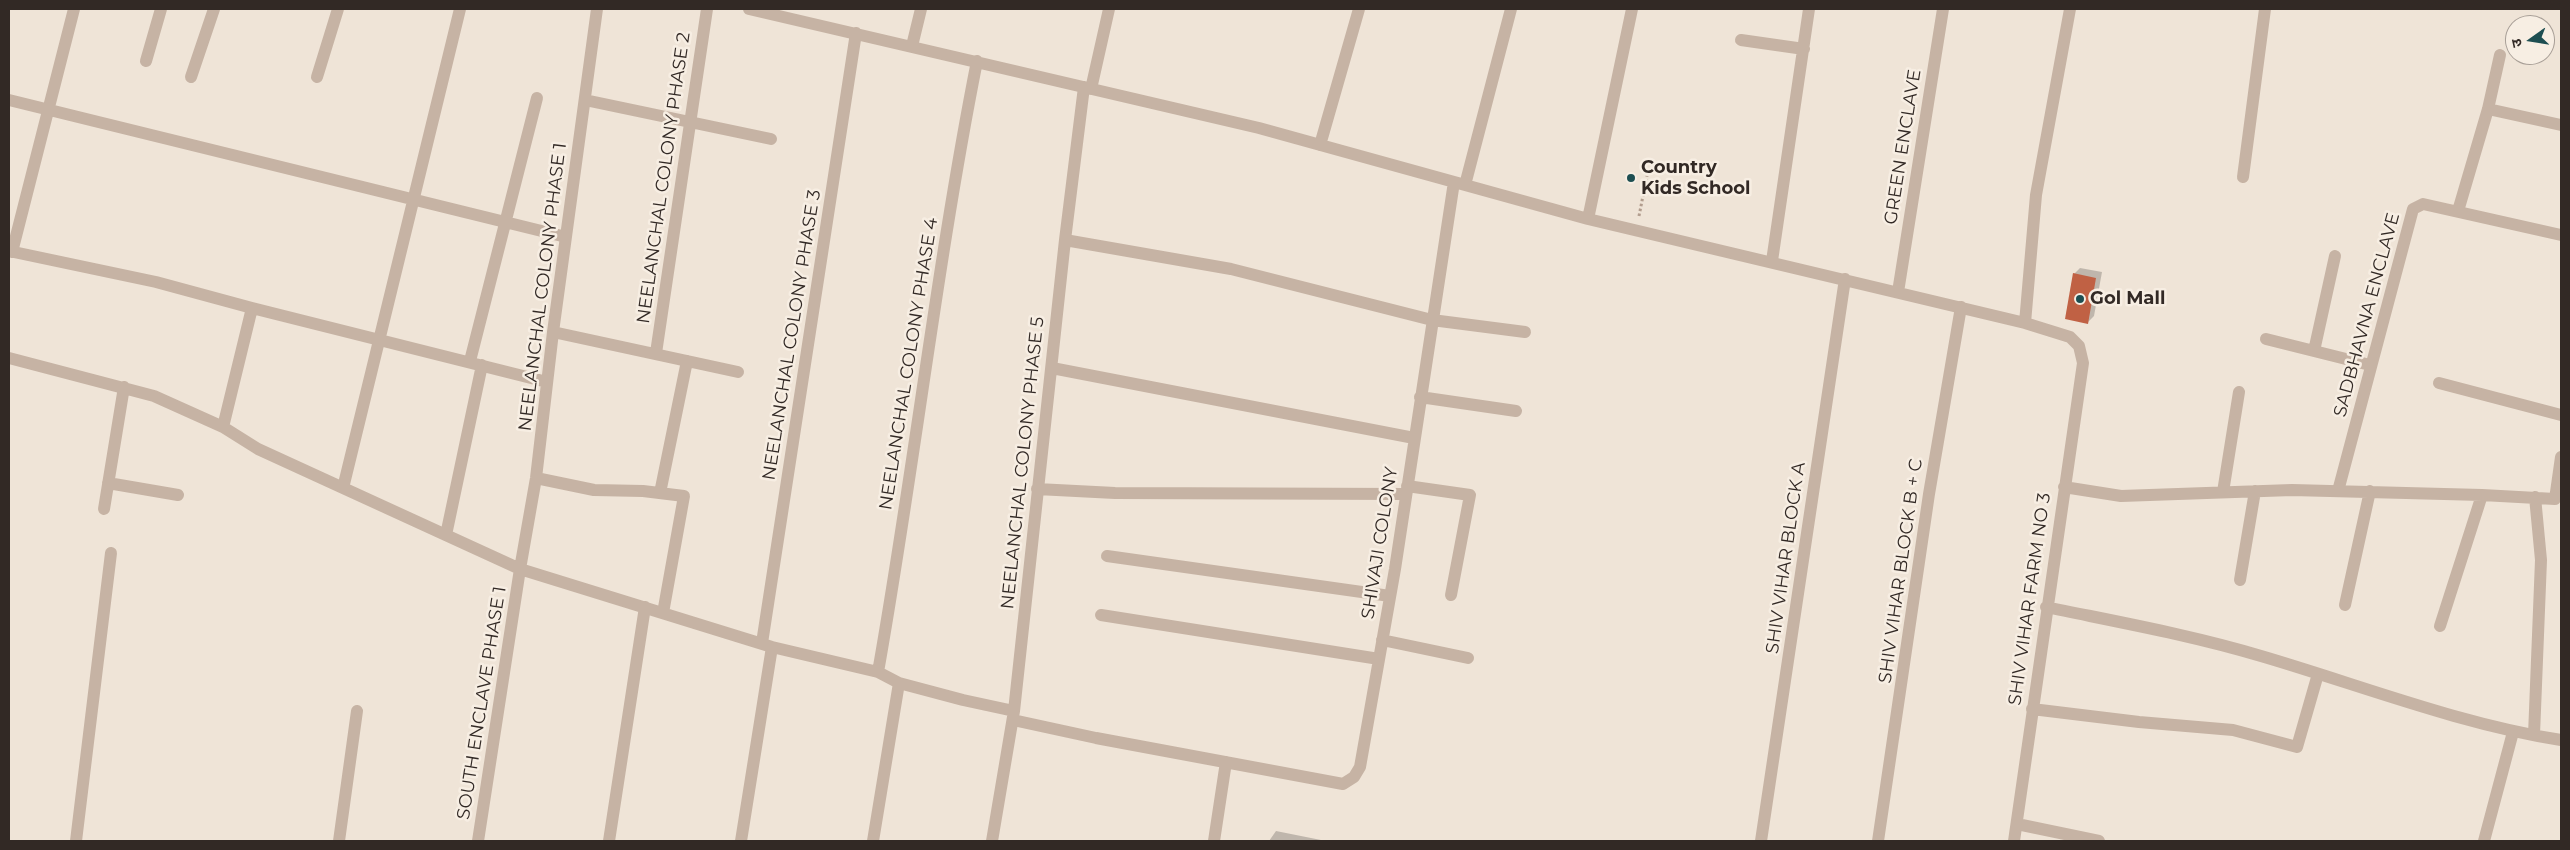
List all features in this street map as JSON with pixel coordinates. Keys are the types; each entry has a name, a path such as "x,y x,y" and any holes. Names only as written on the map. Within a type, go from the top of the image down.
{"street":[{"path":"74,9 11,251 156,282 547,382"},
{"path":"146,61 161,9"},
{"path":"191,76 214,9"},
{"path":"317,77 338,9"},
{"path":"343,488 460,9"},
{"name":"NEELANCHAL COLONY PHASE 1","path":"520,570 536,478 553,332 597,9"},
{"name":"NEELANCHAL COLONY PHASE 2","path":"656,353 707,9"},
{"path":"749,9 977,61 1320,145 1588,219 2025,323 2036,195 2070,9"},
{"path":"912,46 921,9"},
{"name":"NEELANCHAL COLONY PHASE 5","path":"992,841 1013,715 1065,240 1087,88 1108,9"},
{"path":"1320,145 1359,9"},
{"name":"SHIVAJI COLONY","path":"9,358 154,396 223,427 258,448 520,570 767,645 878,672 899,683 1096,738 1343,784 1354,777 1360,767 1390,596 1432,320 1460,183 1511,9"},
{"path":"1588,219 1632,9"},
{"path":"1772,262 1809,9"},
{"name":"GREEN ENCLAVE","path":"1898,292 1943,9"},
{"path":"2243,178 2265,9"},
{"name":"NEELANCHAL COLONY PHASE 3","path":"741,841 767,645 856,33"},
{"path":"1740,40 1804,49"},
{"path":"2458,211 2488,109 2500,55"},
{"name":"NEELANCHAL COLONY PHASE 4","path":"878,672 899,552 920,396 977,61"},
{"path":"446,535 476,363 506,221 537,98"},
{"path":"9,100 566,237"},
{"path":"585,100 771,139"},
{"path":"2488,109 2561,125"},
{"name":"SADBHAVNA ENCLAVE","path":"2338,491 2413,209 2422,204 2561,235"},
{"path":"1065,240 1149,253 1231,269 1432,320 1525,332"},
{"path":"2314,351 2335,256"},
{"name":"SHIV VIHAR BLOCK A","path":"1761,841 1845,279"},
{"name":"SHIV VIHAR BLOCK B + C","path":"1878,841 1929,494 1961,307"},
{"path":"223,427 252,308"},
{"name":"SHIV VIHAR FARM NO 3","path":"2014,841 2046,608 2083,363 2079,346 2070,337 2025,323"},
{"path":"553,332 738,372"},
{"path":"2266,338 2370,365"},
{"path":"660,493 687,361"},
{"path":"1052,368 1414,438"},
{"path":"2439,382 2561,415"},
{"path":"104,509 124,387"},
{"path":"2222,492 2239,392"},
{"path":"1420,397 1516,410"},
{"path":"2064,487 2121,496 2255,491 2370,491 2482,494 2555,499 2561,457"},
{"path":"536,478 594,490 684,496 664,613"},
{"path":"108,483 178,496"},
{"path":"1037,489 1115,493 1406,490 1470,495 1451,595"},
{"path":"2240,580 2255,491"},
{"path":"2345,605 2370,491"},
{"path":"2440,626 2482,494"},
{"path":"2534,735 2541,560 2535,497"},
{"path":"76,841 111,553"},
{"path":"1107,556 1390,596"},
{"name":"SOUTH ENCLAVE PHASE 1","path":"478,841 520,570"},
{"path":"609,841 646,607"},
{"path":"2046,608 2177,634 2260,655 2513,732 2561,740"},
{"path":"1101,615 1379,660"},
{"path":"1382,640 1468,658"},
{"path":"2032,708 2139,722 2232,730 2297,747 2318,674"},
{"path":"873,841 899,683"},
{"path":"339,841 357,711"},
{"path":"2484,841 2513,732"},
{"path":"1214,841 1226,762"},
{"path":"2017,824 2100,841"}],"path":[{"path":"1636,231 1647,176"}],"building":[{"name":"Gol Mall","path":"2073,273 2096,278 2088,324 2065,319"}],"place":[{"name":"Country Kids School","path":"1631,178"},
{"name":"Gol Mall","path":"2080,299"}]}
